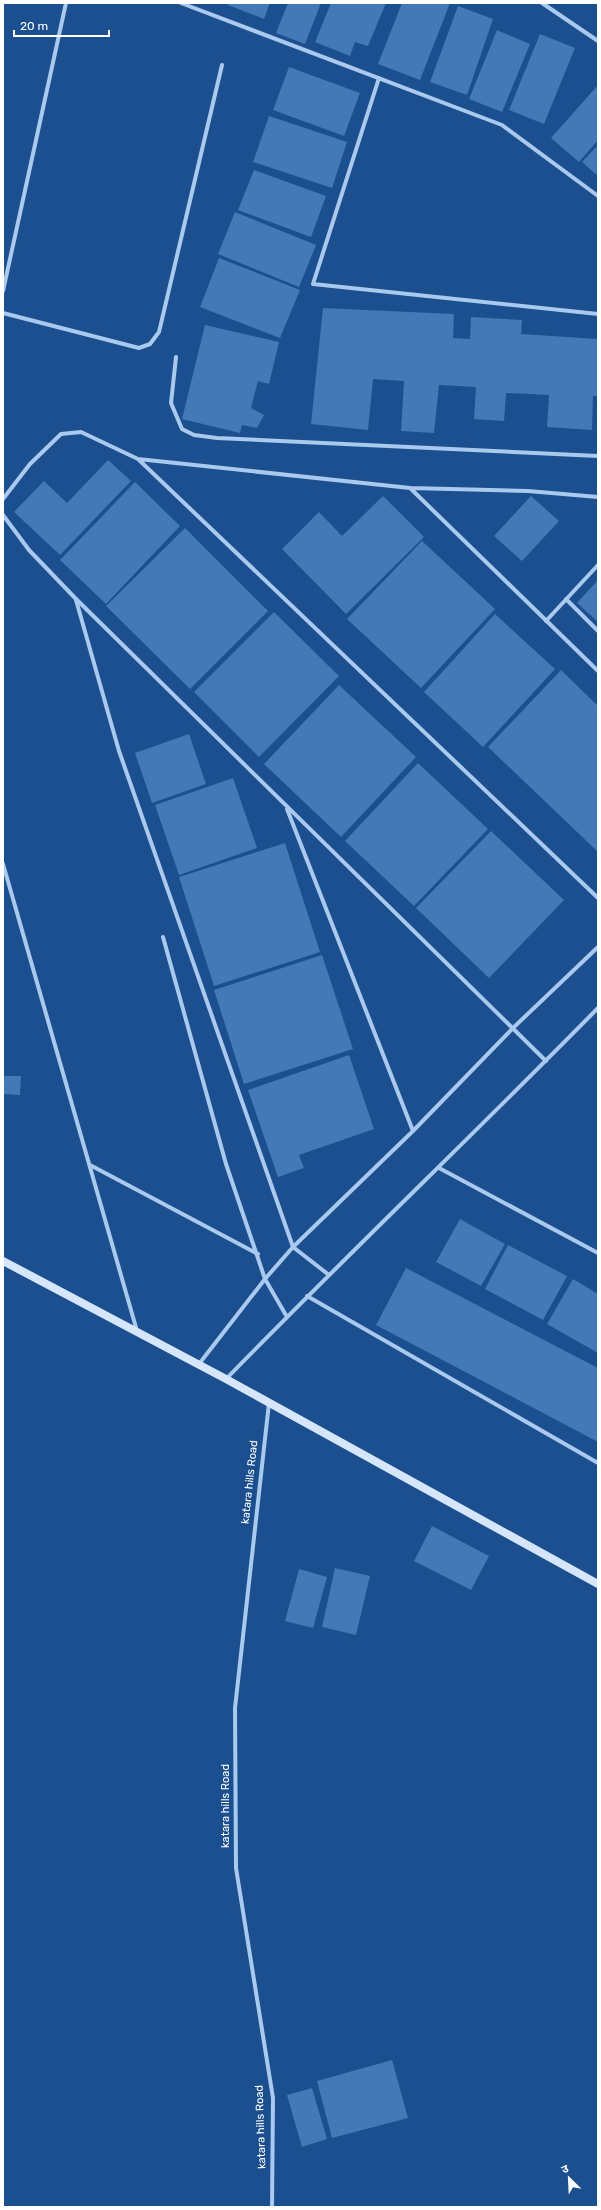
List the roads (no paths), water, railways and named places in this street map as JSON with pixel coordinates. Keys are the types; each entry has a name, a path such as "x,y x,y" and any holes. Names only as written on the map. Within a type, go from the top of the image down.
{"main road":[{"path":"3,1261 226,1379 598,1584"}],"street":[{"path":"3,291 66,3"},
{"path":"181,3 502,125 598,196"},
{"path":"542,3 598,41"},
{"path":"3,313 139,348 150,344 159,332 222,65"},
{"path":"378,78 313,284 598,314"},
{"path":"176,358 171,403 182,429 194,435 217,438 598,456"},
{"path":"3,499 30,464 61,434 81,432 138,459 598,898"},
{"path":"138,459 410,488 528,491 598,497"},
{"path":"410,488 598,671"},
{"path":"3,515 30,550 76,600 546,1061"},
{"path":"546,620 598,565"},
{"path":"566,599 598,631"},
{"path":"76,600 119,751 293,1247 329,1275"},
{"path":"286,806 413,1131"},
{"path":"3,864 137,1332"},
{"path":"163,938 226,1164 258,1254 265,1279 287,1317"},
{"path":"199,1365 265,1279 293,1247 413,1131 513,1028 598,947"},
{"path":"226,1379 307,1296 439,1168 598,1008"},
{"path":"90,1165 258,1254"},
{"path":"439,1168 598,1253"},
{"path":"307,1296 598,1463"},
{"name":"katara hills Road","path":"269,1403 235,1708 236,1868 273,2098 272,2207"}]}
